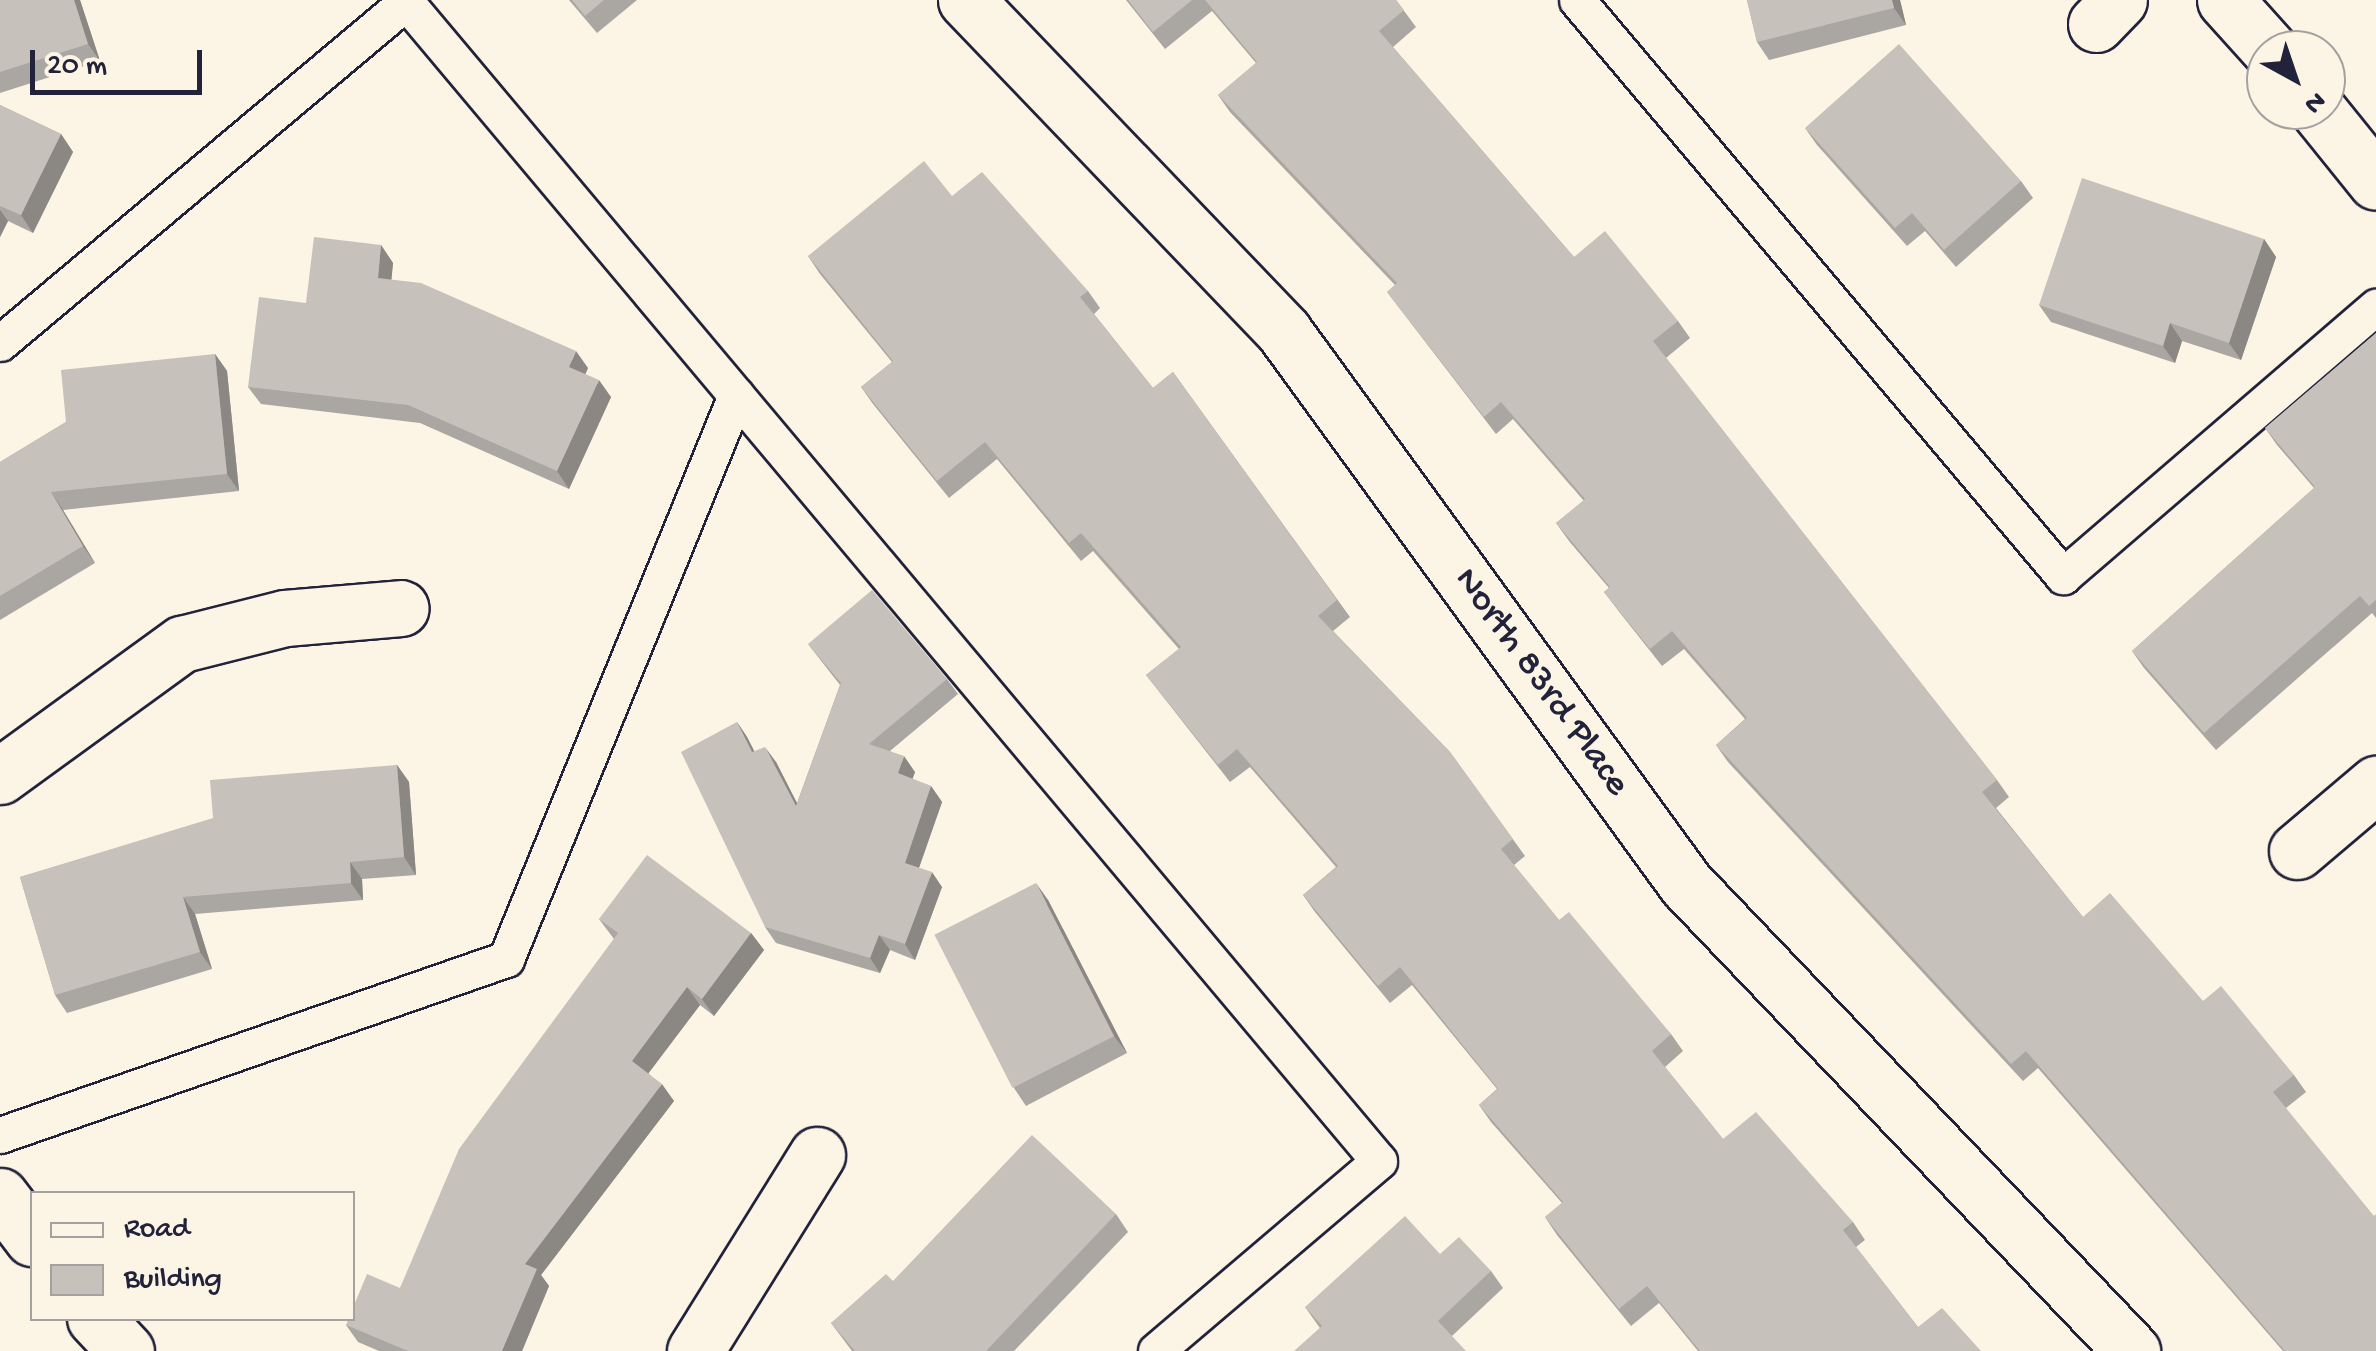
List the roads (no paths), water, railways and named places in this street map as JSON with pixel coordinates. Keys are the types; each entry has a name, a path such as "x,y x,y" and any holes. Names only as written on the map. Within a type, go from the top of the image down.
{"street":[{"name":"North 83rd Place","path":"966,0 1284,332 1686,884 2132,1351"},
{"path":"2226,0 2252,30"},
{"path":"2334,130 2376,182"},
{"path":"0,776 182,644 285,618 401,608"},
{"path":"2296,851 2376,784"},
{"path":"695,1351 817,1155"},
{"path":"0,1196 30,1235"},
{"path":"98,1321 126,1351"}],"lane":[{"path":"1578,0 2062,576 2376,308"},
{"path":"0,343 406,2 1379,1161 1156,1351"},
{"path":"0,1135 506,959 736,395"}]}
